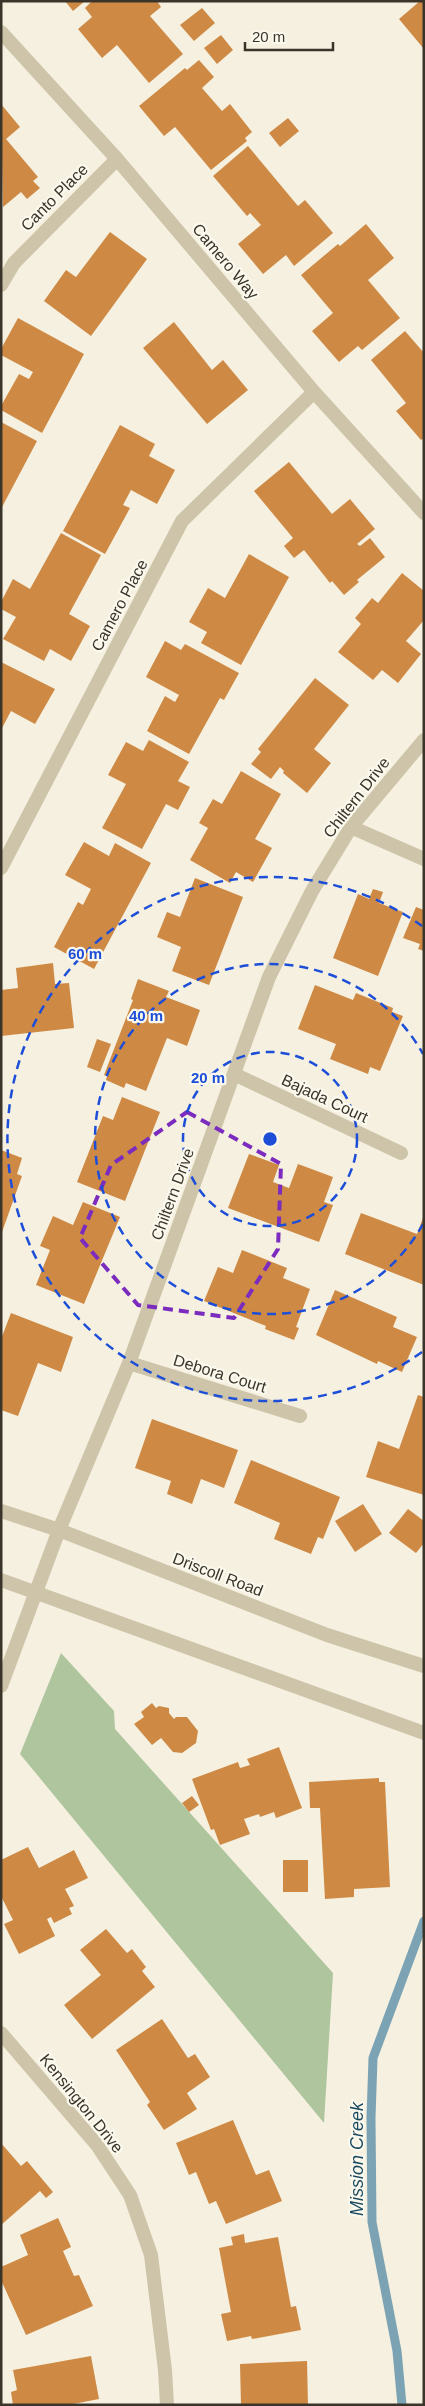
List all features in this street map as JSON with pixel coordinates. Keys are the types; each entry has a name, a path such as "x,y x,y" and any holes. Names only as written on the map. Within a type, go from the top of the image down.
{"street":[{"name":"Camero Way","path":"1,32 117,159 314,392 424,513"},
{"name":"Canto Place","path":"1,285 14,263 117,159"},
{"name":"Camero Place","path":"1,868 182,521 314,392"},
{"name":"Chiltern Drive","path":"1,1686 59,1530 130,1363 270,977 312,891 351,827 424,740"},
{"path":"351,827 424,859"},
{"name":"Bajada Court","path":"234,1074 401,1153"},
{"name":"Debora Court","path":"130,1363 300,1416"},
{"name":"Driscoll Road","path":"1,1511 59,1530 327,1635 424,1666"},
{"path":"1,1580 424,1733"},
{"name":"Kensington Drive","path":"1,2033 97,2145 130,2195 151,2255 165,2370 167,2405"}],"highlighted area":[{"path":"187,1112 281,1164 278,1249 234,1318 138,1305 80,1238 111,1165"}],"green space":[{"path":"61,1653 114,1711 115,1729 333,1973 324,2123 20,1754"}],"building":[{"path":"65,1 85,1 73,11"},
{"path":"92,1 157,1 161,7 150,16 183,54 149,83 117,45 102,58 78,29 92,17 85,8"},
{"path":"420,1 424,1 424,49 399,19"},
{"path":"202,8 215,23 194,41 180,25"},
{"path":"221,35 233,50 217,64 204,48"},
{"path":"199,60 214,77 202,88 222,111 230,104 252,132 245,138 247,141 211,170 175,127 164,136 139,106 185,68 187,70"},
{"path":"1,104 20,127 6,139 38,177 33,181 40,188 27,199 21,192 3,207"},
{"path":"288,118 299,131 280,147 269,133"},
{"path":"248,146 298,206 305,200 333,233 294,266 286,255 263,274 238,244 261,225 250,213 247,216 213,176"},
{"path":"366,224 394,258 368,280 400,318 362,350 358,346 339,362 312,331 333,313 301,275 338,244 340,246"},
{"path":"110,232 147,259 91,336 44,301 66,270 76,277"},
{"path":"18,318 84,354 42,433 1,410 1,406 19,374 29,379 33,372 1,355 1,349"},
{"path":"174,322 212,370 223,360 248,390 207,424 143,348"},
{"path":"405,331 424,353 424,438 421,440 396,411 406,403 371,360"},
{"path":"1,422 37,441 1,509"},
{"path":"120,425 155,444 149,456 175,470 157,504 131,490 123,505 130,508 105,554 63,531"},
{"path":"289,462 332,514 350,499 375,529 357,544 360,546 370,538 385,557 357,580 359,582 344,595 332,581 330,583 304,550 294,558 284,546 293,538 254,491"},
{"path":"61,533 101,555 69,614 90,626 71,661 50,649 44,661 3,639 16,617 1,609 1,602 13,579 30,589"},
{"path":"249,554 289,577 241,665 201,643 207,632 189,622 208,588 225,598"},
{"path":"402,573 424,591 424,620 406,641 421,654 398,683 382,670 373,680 338,652 361,624 355,618 372,598 378,603"},
{"path":"165,641 181,650 185,644 239,673 224,700 220,698 189,754 147,731 165,696 175,702 179,695 146,677"},
{"path":"1,662 55,689 35,724 11,711 1,730"},
{"path":"315,678 349,705 314,749 331,763 307,793 283,773 284,771 280,767 271,779 251,764 261,752 258,749"},
{"path":"149,740 189,762 178,781 190,787 178,810 166,804 142,849 102,828 126,784 108,775 126,742 143,751"},
{"path":"241,771 281,794 255,839 272,848 253,882 236,872 230,883 190,860 208,828 199,823 213,799 222,804"},
{"path":"84,842 109,856 115,843 151,863 94,969 54,947 78,902 83,905 91,889 65,875"},
{"path":"195,878 243,897 209,985 172,971 181,947 157,937 167,912 180,917"},
{"path":"373,889 383,892 379,903 403,912 378,976 333,958 358,894 369,899"},
{"path":"416,907 424,910 424,951 418,949 420,944 403,938"},
{"path":"53,963 55,984 69,983 74,1028 1,1036 1,990 18,988 16,968"},
{"path":"138,979 169,991 166,997 200,1010 187,1046 167,1038 146,1091 126,1083 124,1088 106,1080 107,1076 104,1075 133,1000 131,999"},
{"path":"315,985 353,1000 356,993 393,1008 392,1012 403,1016 380,1071 370,1067 368,1074 330,1059 336,1044 298,1029"},
{"path":"97,1039 111,1044 100,1072 87,1067"},
{"path":"122,1097 160,1112 125,1201 77,1182 103,1116 113,1120"},
{"path":"1,1150 22,1158 17,1174 22,1176 2,1232"},
{"path":"249,1154 279,1165 273,1182 289,1188 298,1164 333,1177 324,1202 333,1205 319,1242 228,1208"},
{"path":"83,1202 120,1217 84,1304 36,1285 50,1250 40,1246 53,1216 73,1225"},
{"path":"361,1213 417,1234 424,1215 424,1285 345,1254"},
{"path":"242,1250 287,1268 283,1278 310,1289 296,1327 299,1328 294,1340 265,1329 266,1326 204,1301 218,1267 233,1273"},
{"path":"335,1290 397,1317 393,1327 417,1337 402,1372 378,1361 377,1364 316,1335"},
{"path":"11,1313 73,1337 61,1372 38,1363 18,1416 1,1410 1,1339"},
{"path":"418,1395 424,1397 424,1495 366,1477 378,1441 399,1449"},
{"path":"152,1419 238,1450 224,1488 201,1479 192,1504 167,1494 171,1481 135,1468"},
{"path":"251,1460 340,1497 323,1539 318,1537 311,1554 274,1539 280,1523 234,1503"},
{"path":"363,1504 382,1534 355,1552 335,1521"},
{"path":"408,1509 424,1521 424,1543 416,1553 389,1533"},
{"path":"152,1703 156,1708 159,1706 169,1708 169,1713 174,1719 176,1717 187,1717 198,1731 196,1743 182,1753 173,1752 161,1738 152,1745 134,1724 144,1717 141,1712"},
{"path":"279,1747 302,1808 276,1818 274,1812 260,1817 259,1814 244,1819 250,1834 220,1845 214,1829 211,1830 192,1779 238,1762 240,1768 250,1765 247,1759"},
{"path":"379,1778 379,1782 385,1782 390,1887 354,1889 354,1897 325,1899 320,1808 310,1808 309,1782"},
{"path":"192,1796 199,1805 189,1812 182,1803"},
{"path":"28,1847 39,1868 74,1850 88,1878 65,1889 74,1906 69,1908 72,1914 54,1923 51,1917 47,1919 55,1936 19,1954 4,1924 13,1920 1,1896 1,1860"},
{"path":"283,1860 308,1860 308,1892 283,1892"},
{"path":"106,1929 127,1953 132,1949 146,1967 142,1971 155,1987 92,2039 64,2005 101,1975 80,1950"},
{"path":"162,2019 188,2058 195,2054 210,2077 187,2093 197,2109 164,2130 147,2105 150,2102 116,2050"},
{"path":"233,2120 256,2175 269,2170 282,2201 226,2224 216,2201 209,2204 196,2172 189,2175 176,2143"},
{"path":"1,2143 21,2166 27,2161 53,2192 46,2198 40,2191 1,2225"},
{"path":"58,2218 71,2247 63,2251 74,2276 79,2275 93,2306 26,2335 1,2280 1,2267 28,2255 20,2235"},
{"path":"244,2234 245,2243 278,2237 291,2307 296,2306 301,2330 252,2339 251,2336 227,2341 221,2314 231,2312 219,2248 233,2245 231,2237"},
{"path":"91,2356 99,2399 68,2405 13,2405 11,2392 17,2390 13,2370"},
{"path":"307,2361 308,2405 241,2405 240,2364"}],"waterway":[{"name":"Mission Creek","path":"402,2405 397,2351 372,2222 371,2118 373,2058 424,1921"}]}
